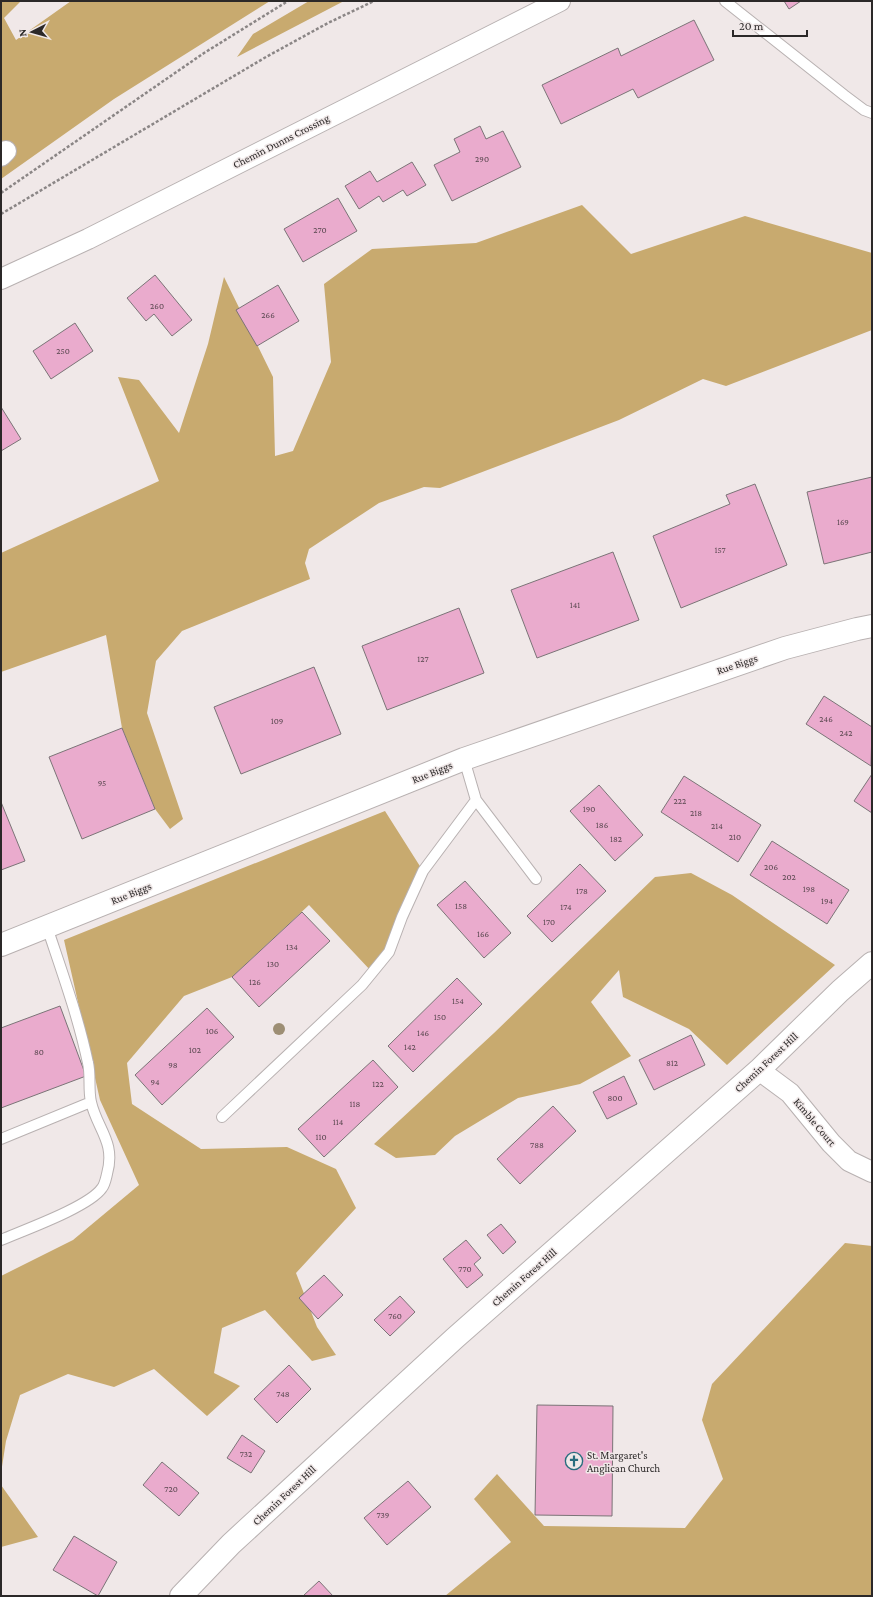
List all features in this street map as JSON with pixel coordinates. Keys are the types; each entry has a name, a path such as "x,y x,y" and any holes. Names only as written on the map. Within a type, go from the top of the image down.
{"street":[{"name":"Chemin Dunns Crossing","path":"1,279 88,239 560,1"},
{"name":"Rue Biggs","path":"1,945 464,759 785,648 872,626"},
{"name":"Chemin Forest Hill","path":"181,1596 231,1544 455,1338 759,1070 840,991 872,963"},
{"name":"Kimble Court","path":"759,1070 790,1093 849,1161 872,1172"}],"lane":[{"path":"725,1 844,95 864,110 872,113"},
{"path":"464,759 476,800 536,879"},
{"path":"222,1117 362,985 389,952 402,917 423,871 476,800"},
{"path":"1,1240 81,1205 94,1197 103,1187 109,1168 110,1157 107,1140 91,1102 89,1065 81,1030 47,927"},
{"path":"1,1139 91,1102"}],"path":[{"path":"1,194 204,53 288,1"},
{"path":"1,214 266,57 328,23 374,1"}],"shaded area":[{"path":"1,1 21,1 4,18 16,40 71,1 270,1 114,99 1,179"},
{"path":"309,1 344,1 237,57 253,34"},
{"path":"582,205 631,254 745,216 872,253 872,330 726,386 703,379 619,420 440,488 424,487 379,503 309,549 305,563 310,579 182,631 156,661 147,713 183,819 170,829 155,809 122,728 106,635 1,672 1,553 159,481 118,377 139,380 179,433 208,344 224,277 273,377 275,456 293,451 331,362 324,284 372,249 476,243"},
{"path":"385,811 423,871 389,952 372,972 309,905 232,977 184,996 127,1063 132,1104 201,1149 287,1147 336,1169 356,1208 296,1273 317,1327 336,1355 312,1361 265,1310 222,1328 214,1373 240,1386 207,1416 154,1369 114,1387 68,1374 20,1395 6,1441 1,1473 1,1276 73,1240 139,1185 100,1100 64,940"},
{"path":"691,873 732,895 835,965 727,1065 689,1029 623,997 619,970 591,1002 631,1056 580,1084 518,1098 455,1136 435,1155 396,1158 374,1144 494,1033 655,877"},
{"path":"845,1243 872,1246 872,1596 445,1596 511,1542 474,1499 497,1474 544,1526 685,1528 723,1479 702,1420 712,1384"},
{"path":"1,1485 38,1537 1,1547"}],"building":[{"path":"784,1 801,1 789,9"},
{"path":"694,20 714,60 638,98 633,89 561,124 542,85 618,48 621,56"},
{"path":"480,126 486,139 503,131 521,167 452,201 434,165 460,152 454,139"},
{"path":"412,162 426,185 407,196 403,190 383,202 379,196 359,209 345,186 370,171 377,182"},
{"path":"338,198 357,231 303,262 284,229"},
{"path":"155,275 192,320 172,336 154,314 146,321 127,298"},
{"path":"278,285 299,321 257,346 236,310"},
{"path":"75,323 93,351 51,379 33,351"},
{"path":"1,407 21,439 1,451"},
{"path":"872,477 872,552 824,564 807,492"},
{"path":"755,484 787,565 681,608 653,536 730,504 726,495"},
{"path":"613,552 639,620 537,658 511,590"},
{"path":"459,608 484,673 387,710 362,646"},
{"path":"314,667 341,734 241,774 214,707"},
{"path":"824,696 872,727 871,766 806,724"},
{"path":"122,728 155,809 82,839 49,757"},
{"path":"872,774 872,813 854,801"},
{"path":"684,776 761,825 738,862 661,812"},
{"path":"599,785 643,835 615,861 570,811"},
{"path":"1,802 25,861 1,870"},
{"path":"772,841 849,890 827,924 750,875"},
{"path":"580,864 606,891 552,942 527,916"},
{"path":"465,881 511,933 484,958 437,905"},
{"path":"302,912 330,941 259,1007 232,977"},
{"path":"457,978 482,1004 413,1072 388,1046"},
{"path":"60,1006 86,1076 1,1108 1,1028"},
{"path":"207,1008 234,1037 162,1105 135,1075"},
{"path":"691,1035 705,1065 654,1090 639,1060"},
{"path":"373,1060 398,1087 324,1157 298,1129"},
{"path":"624,1076 637,1104 607,1119 593,1092"},
{"path":"553,1106 576,1131 520,1184 497,1159"},
{"path":"501,1224 516,1242 503,1254 487,1235"},
{"path":"466,1240 481,1258 474,1264 483,1275 467,1288 443,1259"},
{"path":"324,1275 343,1295 318,1319 299,1298"},
{"path":"400,1296 415,1312 390,1336 374,1320"},
{"path":"289,1365 311,1389 277,1423 254,1399"},
{"name":"St. Margaret's Anglican Church","path":"537,1405 613,1406 612,1516 535,1515"},
{"path":"242,1435 265,1451 251,1473 227,1458"},
{"path":"162,1462 199,1493 179,1516 143,1485"},
{"path":"408,1481 431,1507 387,1545 364,1518"},
{"path":"74,1536 117,1562 98,1596 53,1570"},
{"path":"319,1581 333,1596 303,1596"}],"place":[{"name":"St. Margaret's Anglican Church","path":"574,1461"}]}
